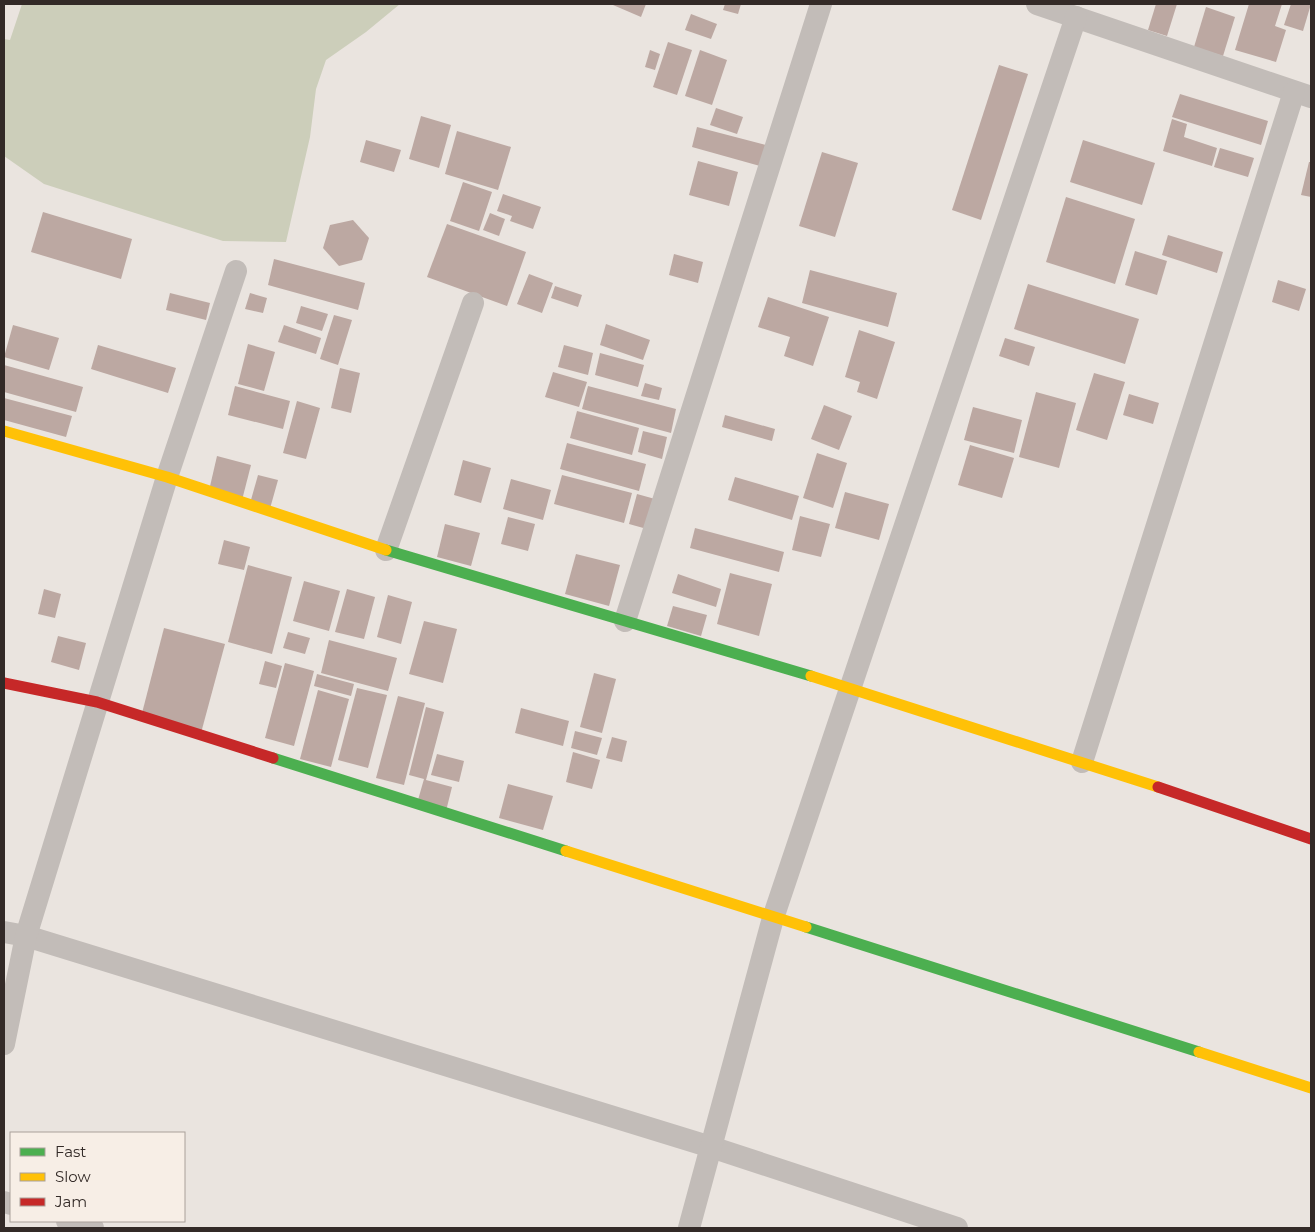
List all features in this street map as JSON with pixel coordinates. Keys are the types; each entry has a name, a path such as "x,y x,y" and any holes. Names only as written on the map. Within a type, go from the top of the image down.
{"street":[{"path":"625,621 821,4"},
{"path":"1036,4 1303,95 1082,762"},
{"path":"689,1228 773,918 1076,17"},
{"path":"4,1044 26,936 167,477 236,271"},
{"path":"386,550 473,303"},
{"path":"4,431 167,477 386,550 849,688 1310,835"},
{"path":"4,683 97,702 1311,1088"},
{"path":"4,932 26,936 711,1147 957,1228"},
{"path":"71,1222 93,1228"}],"green space":[{"path":"22,4 400,4 366,32 326,60 316,89 310,137 286,242 223,241 44,184 4,156 4,39 10,40"}],"building":[{"path":"614,4 646,4 641,17"},
{"path":"725,4 741,4 738,14 723,10"},
{"path":"1156,4 1177,4 1167,36 1148,30"},
{"path":"1249,4 1282,4 1275,26 1286,30 1276,62 1235,50"},
{"path":"1291,4 1311,4 1303,31 1284,25"},
{"path":"1206,7 1235,17 1223,56 1194,47"},
{"path":"691,14 717,24 711,39 685,30"},
{"path":"668,42 692,50 677,95 653,87"},
{"path":"650,50 660,54 655,70 645,67"},
{"path":"700,50 727,60 712,105 685,96"},
{"path":"999,65 1028,74 981,220 952,210"},
{"path":"1180,94 1268,121 1261,145 1172,117"},
{"path":"716,108 743,117 737,134 710,125"},
{"path":"421,116 451,125 439,168 409,159"},
{"path":"1172,119 1187,124 1184,137 1217,148 1212,166 1163,151"},
{"path":"697,127 766,145 760,166 692,147"},
{"path":"457,131 511,147 498,190 445,174"},
{"path":"366,140 401,150 394,172 360,162"},
{"path":"1083,140 1155,163 1142,205 1070,182"},
{"path":"1220,148 1254,158 1248,177 1214,167"},
{"path":"822,152 858,163 835,237 799,226"},
{"path":"698,161 738,172 729,206 689,195"},
{"path":"1309,162 1311,162 1311,197 1301,195"},
{"path":"463,182 492,192 479,231 450,221"},
{"path":"503,194 541,207 533,229 510,221 512,216 497,211"},
{"path":"1066,197 1135,219 1115,284 1046,262"},
{"path":"43,212 132,239 121,279 31,252"},
{"path":"490,213 505,219 499,236 483,230"},
{"path":"353,220 369,238 362,260 339,266 323,248 330,225"},
{"path":"447,224 526,252 507,306 427,277"},
{"path":"1168,235 1223,252 1217,273 1162,255"},
{"path":"1135,251 1167,261 1157,295 1125,285"},
{"path":"674,254 703,262 698,283 669,275"},
{"path":"274,259 365,283 358,310 268,285"},
{"path":"810,270 897,293 888,327 802,303"},
{"path":"529,274 553,283 542,313 517,304"},
{"path":"1278,280 1306,289 1299,311 1272,302"},
{"path":"1028,284 1139,319 1125,364 1014,329"},
{"path":"555,286 582,295 578,307 551,298"},
{"path":"170,293 210,303 206,320 166,310"},
{"path":"250,293 267,298 263,313 245,309"},
{"path":"768,297 829,317 813,366 784,356 790,337 758,327"},
{"path":"301,306 328,314 322,331 296,323"},
{"path":"334,315 352,320 338,365 320,359"},
{"path":"606,324 650,340 643,360 600,345"},
{"path":"13,325 59,338 49,370 4,357"},
{"path":"284,325 321,338 316,354 278,342"},
{"path":"859,330 895,342 877,399 857,392 860,382 845,377"},
{"path":"1005,338 1035,347 1029,366 999,356"},
{"path":"248,344 275,352 264,391 238,384"},
{"path":"98,345 176,368 168,393 91,369"},
{"path":"564,345 593,353 588,375 558,367"},
{"path":"600,353 644,365 638,387 595,375"},
{"path":"4,365 83,387 76,412 4,392"},
{"path":"340,368 360,373 351,413 331,408"},
{"path":"553,372 587,382 579,407 545,397"},
{"path":"1094,373 1125,382 1107,440 1076,430"},
{"path":"645,383 662,388 659,400 641,396"},
{"path":"235,386 290,401 283,429 228,415"},
{"path":"588,386 676,409 671,433 582,409"},
{"path":"1036,392 1076,403 1059,468 1019,457"},
{"path":"1129,394 1159,403 1153,424 1123,415"},
{"path":"4,398 72,416 66,437 4,420"},
{"path":"297,401 320,408 306,459 283,453"},
{"path":"824,405 852,416 839,450 811,439"},
{"path":"973,407 1022,420 1014,453 964,440"},
{"path":"577,411 639,428 632,455 570,438"},
{"path":"725,415 775,429 772,441 722,427"},
{"path":"643,431 667,437 662,459 638,452"},
{"path":"567,443 646,464 639,491 560,469"},
{"path":"970,445 1014,458 1002,498 958,485"},
{"path":"817,453 847,463 833,508 803,498"},
{"path":"217,456 251,465 241,504 208,495"},
{"path":"463,460 491,468 481,503 454,495"},
{"path":"258,475 278,480 269,512 249,507"},
{"path":"562,475 632,493 624,523 554,504"},
{"path":"735,477 799,496 792,520 728,500"},
{"path":"511,479 551,490 543,520 503,509"},
{"path":"845,492 889,504 879,540 835,528"},
{"path":"637,494 655,499 647,529 629,524"},
{"path":"800,516 830,524 821,557 792,550"},
{"path":"508,517 535,524 528,551 501,544"},
{"path":"445,524 480,533 471,566 437,557"},
{"path":"695,528 784,552 779,572 690,548"},
{"path":"224,540 250,547 244,570 218,564"},
{"path":"576,554 620,565 609,606 565,594"},
{"path":"248,565 292,577 272,654 228,642"},
{"path":"730,573 772,584 759,636 717,624"},
{"path":"678,574 721,589 716,607 672,593"},
{"path":"304,581 340,591 329,631 293,621"},
{"path":"44,589 61,594 55,618 38,614"},
{"path":"347,589 375,597 364,639 335,632"},
{"path":"388,595 412,602 401,644 377,637"},
{"path":"673,606 707,615 701,636 667,626"},
{"path":"424,621 457,629 443,683 409,674"},
{"path":"164,628 225,644 201,733 141,717"},
{"path":"288,632 310,638 305,654 283,648"},
{"path":"58,636 86,643 79,670 51,662"},
{"path":"329,640 397,658 388,691 321,673"},
{"path":"265,661 282,666 276,688 259,684"},
{"path":"285,663 314,671 294,746 265,738"},
{"path":"594,673 616,679 602,733 580,727"},
{"path":"317,674 354,684 351,696 314,686"},
{"path":"357,688 387,695 368,768 338,760"},
{"path":"318,690 349,699 331,767 300,759"},
{"path":"398,696 425,703 404,785 376,778"},
{"path":"426,707 444,712 426,780 452,787 445,815 416,807 424,779 409,775"},
{"path":"521,708 569,721 563,746 515,733"},
{"path":"575,731 602,738 597,755 571,748"},
{"path":"612,737 627,741 622,762 606,758"},
{"path":"573,752 600,760 592,789 566,782"},
{"path":"437,754 464,761 459,782 431,775"},
{"path":"508,784 553,796 543,830 499,818"}],"traffic: fast":[{"path":"386,550 811,676"},
{"path":"273,758 566,851"},
{"path":"806,927 1199,1052"}],"traffic: slow":[{"path":"4,431 167,477 386,550"},
{"path":"811,676 1158,787"},
{"path":"566,851 806,927"},
{"path":"1199,1052 1311,1088"}],"traffic: jam":[{"path":"4,683 97,702 273,758"},
{"path":"1158,787 1311,839"}]}
